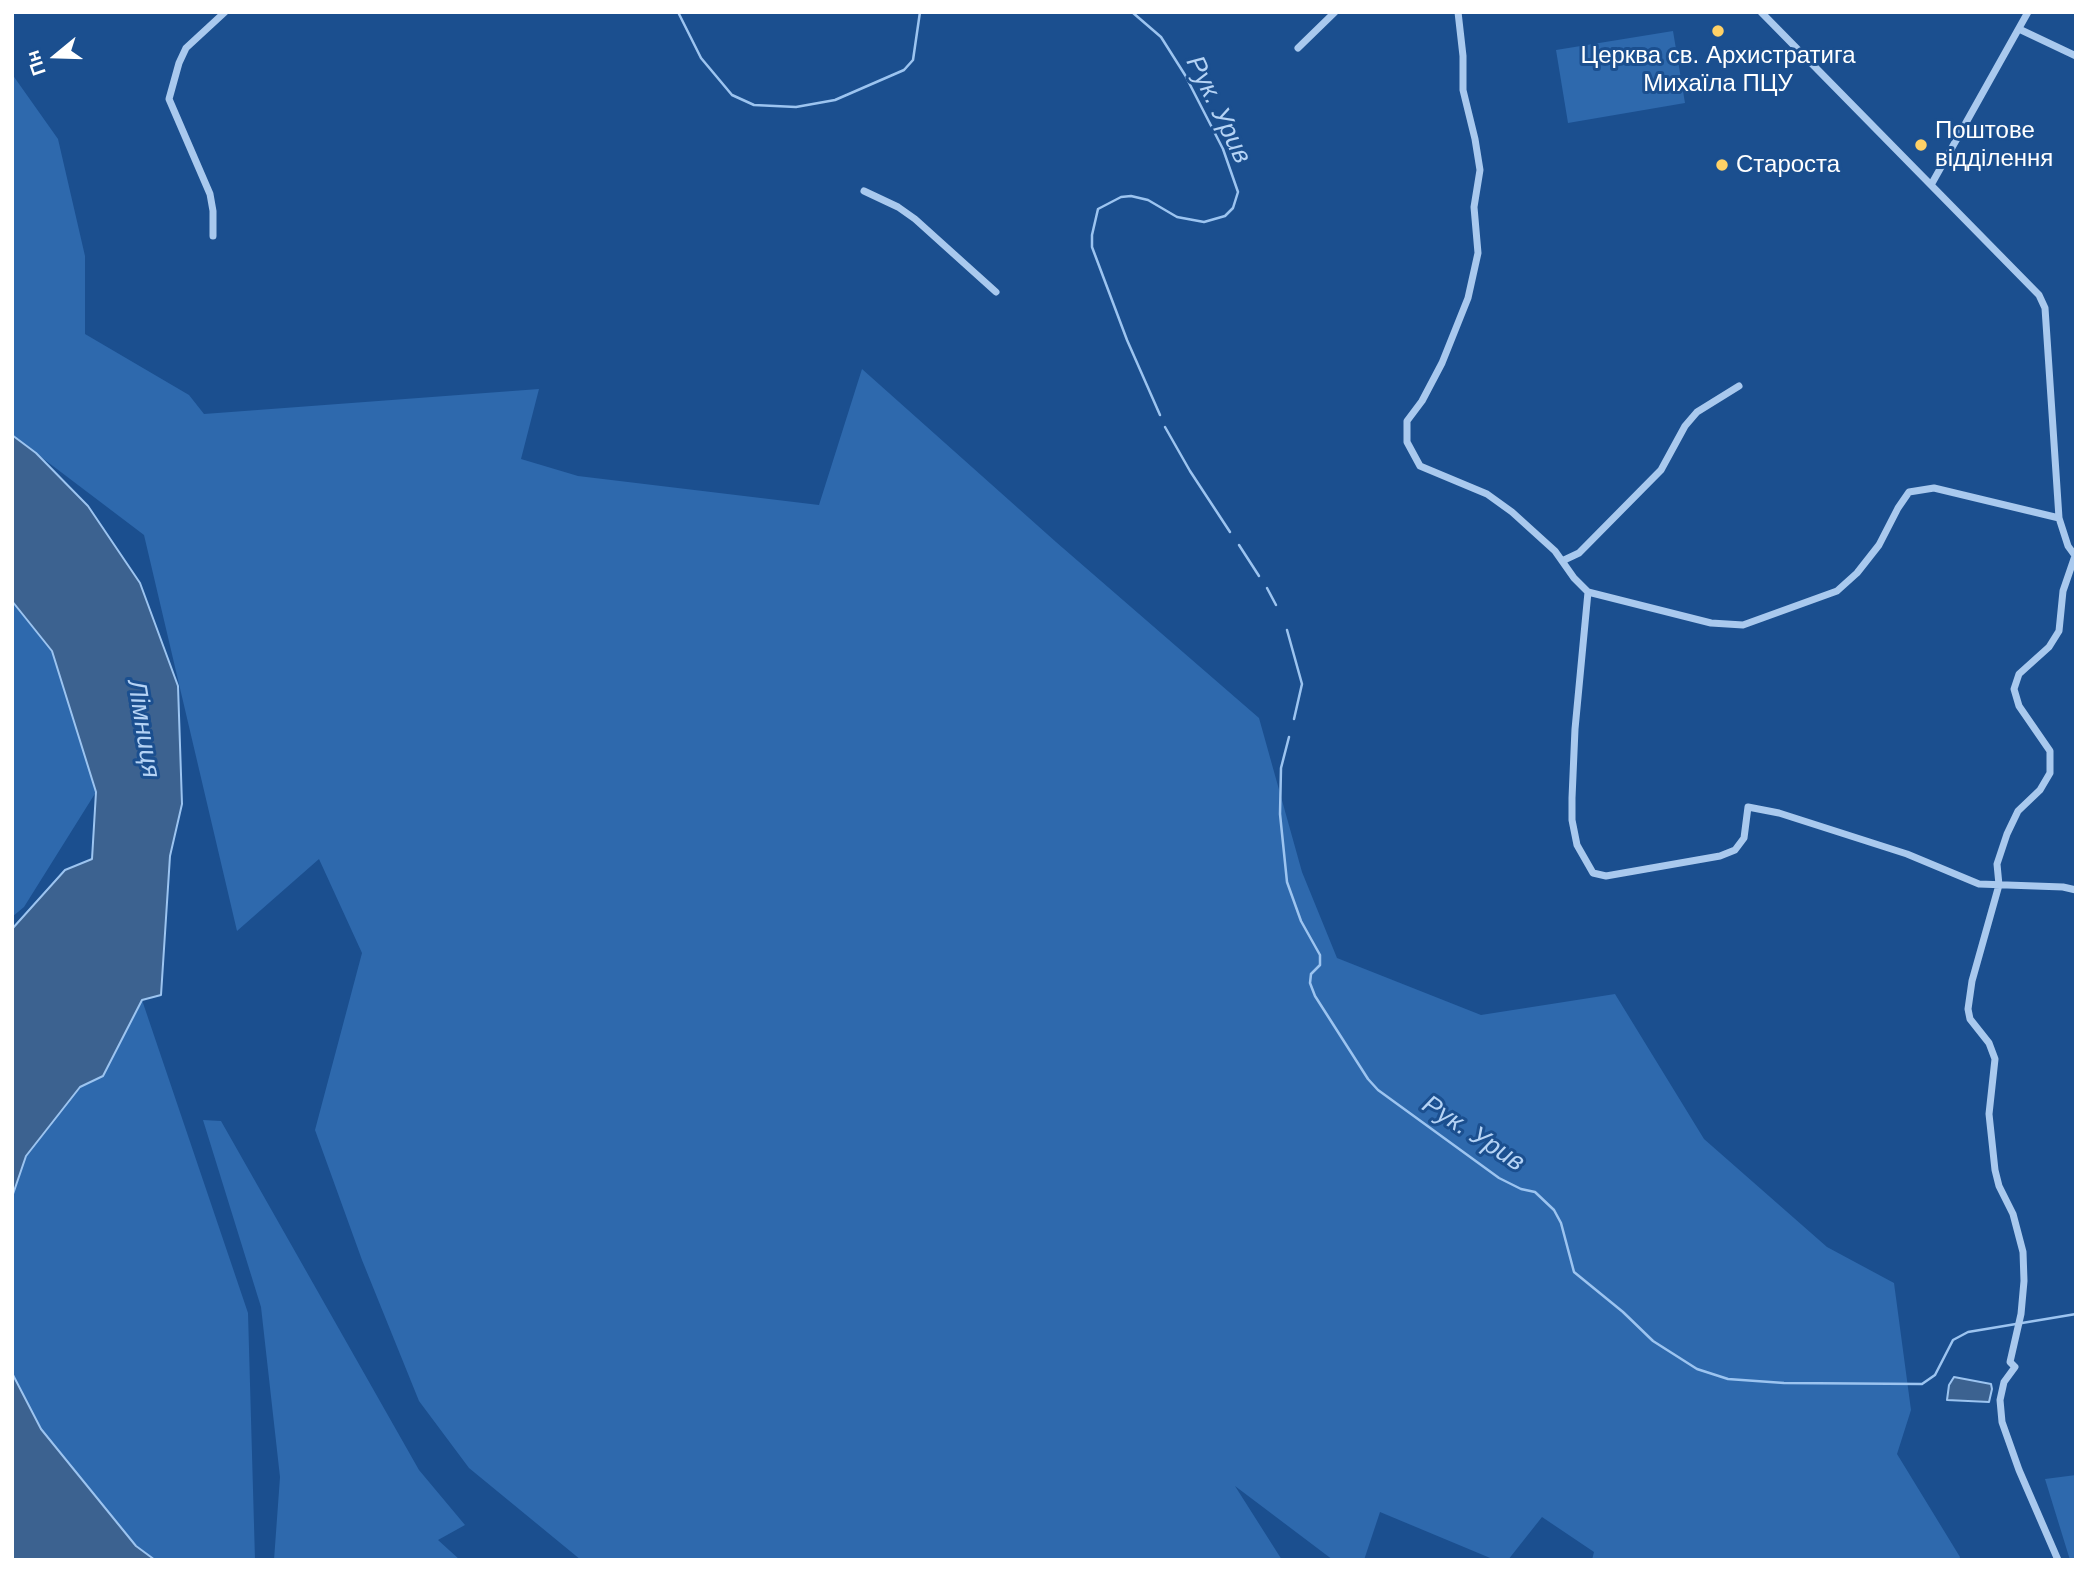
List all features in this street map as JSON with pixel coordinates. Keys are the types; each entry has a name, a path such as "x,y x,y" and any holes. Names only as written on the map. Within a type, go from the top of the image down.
{"street":[{"path":"213,236 214,211 210,194 169,99 179,62 186,48 225,12"},
{"path":"1297,48 1335,12"},
{"path":"1458,12 1463,56 1463,90 1480,170 1474,207 1478,253 1468,298 1442,363 1422,401 1407,421 1407,442 1420,466 1487,494 1512,512 1555,551 1574,578 1588,592 1711,622 1743,625 1837,591 1857,573 1879,545 1909,492 1934,488 2059,519"},
{"path":"1761,12 2039,295 2045,308 2059,519 2067,546 2075,556 2063,591 2059,631 2049,647 2019,674 2014,689 2019,706 2050,751 2050,773 2040,790 2018,811 2007,834 1997,864 1999,885 1972,981 1968,1009 1970,1019 1989,1043 1995,1059 1989,1114 1994,1159 1999,1186 2013,1214 2023,1252 2021,1314 2010,1362 2015,1367 2004,1382 2000,1400 2002,1422 2058,1560"},
{"path":"1931,185 2026,16 2017,12"},
{"path":"2019,29 2076,56"},
{"path":"864,191 898,207 915,219 996,292"},
{"path":"1562,561 1579,553 1661,470 1685,426 1697,412 1739,386"},
{"path":"1588,592 1575,729 1572,809 1577,845 1593,873 1606,876 1720,856 1735,849 1744,838 1748,807 1779,813 1907,854 1979,884 2063,887 2076,891"}],"shaded area":[{"path":"1673,31 1685,103 1568,123 1556,50"},
{"path":"12,74 58,139 85,256 85,334 189,395 204,414 539,389 521,459 578,476 819,505 862,369 1259,718 1302,872 1337,958 1481,1015 1615,994 1704,1139 1827,1247 1894,1283 1911,1410 1897,1454 1960,1557 1959,1560 1592,1560 1594,1552 1542,1517 1508,1560 1495,1560 1380,1512 1364,1560 1333,1560 1235,1486 1282,1560 581,1560 469,1468 419,1401 362,1260 315,1130 362,953 319,859 237,931 144,535 12,435"},
{"path":"12,601 52,651 96,792 24,907 12,917"},
{"path":"142,1000 248,1313 255,1560 155,1560 136,1546 41,1429 12,1373 12,1197 26,1156 80,1087 103,1076"},
{"path":"203,1120 221,1121 419,1470 465,1525 438,1540 460,1560 274,1560 280,1477 261,1307"},
{"path":"2076,1475 2076,1560 2070,1560 2045,1479"}],"water":[{"name":"Лімниця","path":"12,435 36,453 88,506 140,583 178,686 182,804 170,856 161,995 142,1000 103,1076 80,1087 26,1156 12,1197 12,929 65,870 92,859 96,792 52,651 12,601"},
{"path":"12,1373 41,1429 136,1546 155,1560 12,1560"},
{"path":"1954,1377 1991,1384 1989,1402 1947,1400 1949,1385"}],"waterway":[{"name":"Рук. Урив","path":"678,12 701,58 732,95 754,105 796,107 835,100 904,70 913,60 920,12"},
{"name":"Рук. Урив","path":"1132,12 1161,37 1185,75 1223,149 1238,192 1233,208 1225,216 1204,222 1177,217 1148,200 1131,196 1121,197 1098,209 1092,247 1127,340 1160,415"},
{"name":"Рук. Урив","path":"1165,427 1230,532"},
{"name":"Рук. Урив","path":"1239,545 1259,576"},
{"name":"Рук. Урив","path":"1267,588 1276,605"},
{"name":"Рук. Урив","path":"1287,630 1302,684 1294,719"},
{"name":"Рук. Урив","path":"1289,737 1281,768 1280,814 1287,882 1301,921 1320,955 1320,965 1311,974 1310,983 1315,996 1368,1079 1378,1090 1499,1178 1521,1189 1535,1192 1554,1210 1561,1223 1574,1272 1623,1312 1653,1341 1697,1369 1728,1379 1784,1383 1922,1384 1935,1375 1953,1340 1968,1332 2076,1314"}],"place":[{"name":"Церква св. Архистратига Михаїла ПЦУ","path":"1718,31"},
{"name":"Поштове відділення","path":"1921,145"},
{"name":"Староста","path":"1722,165"}]}
